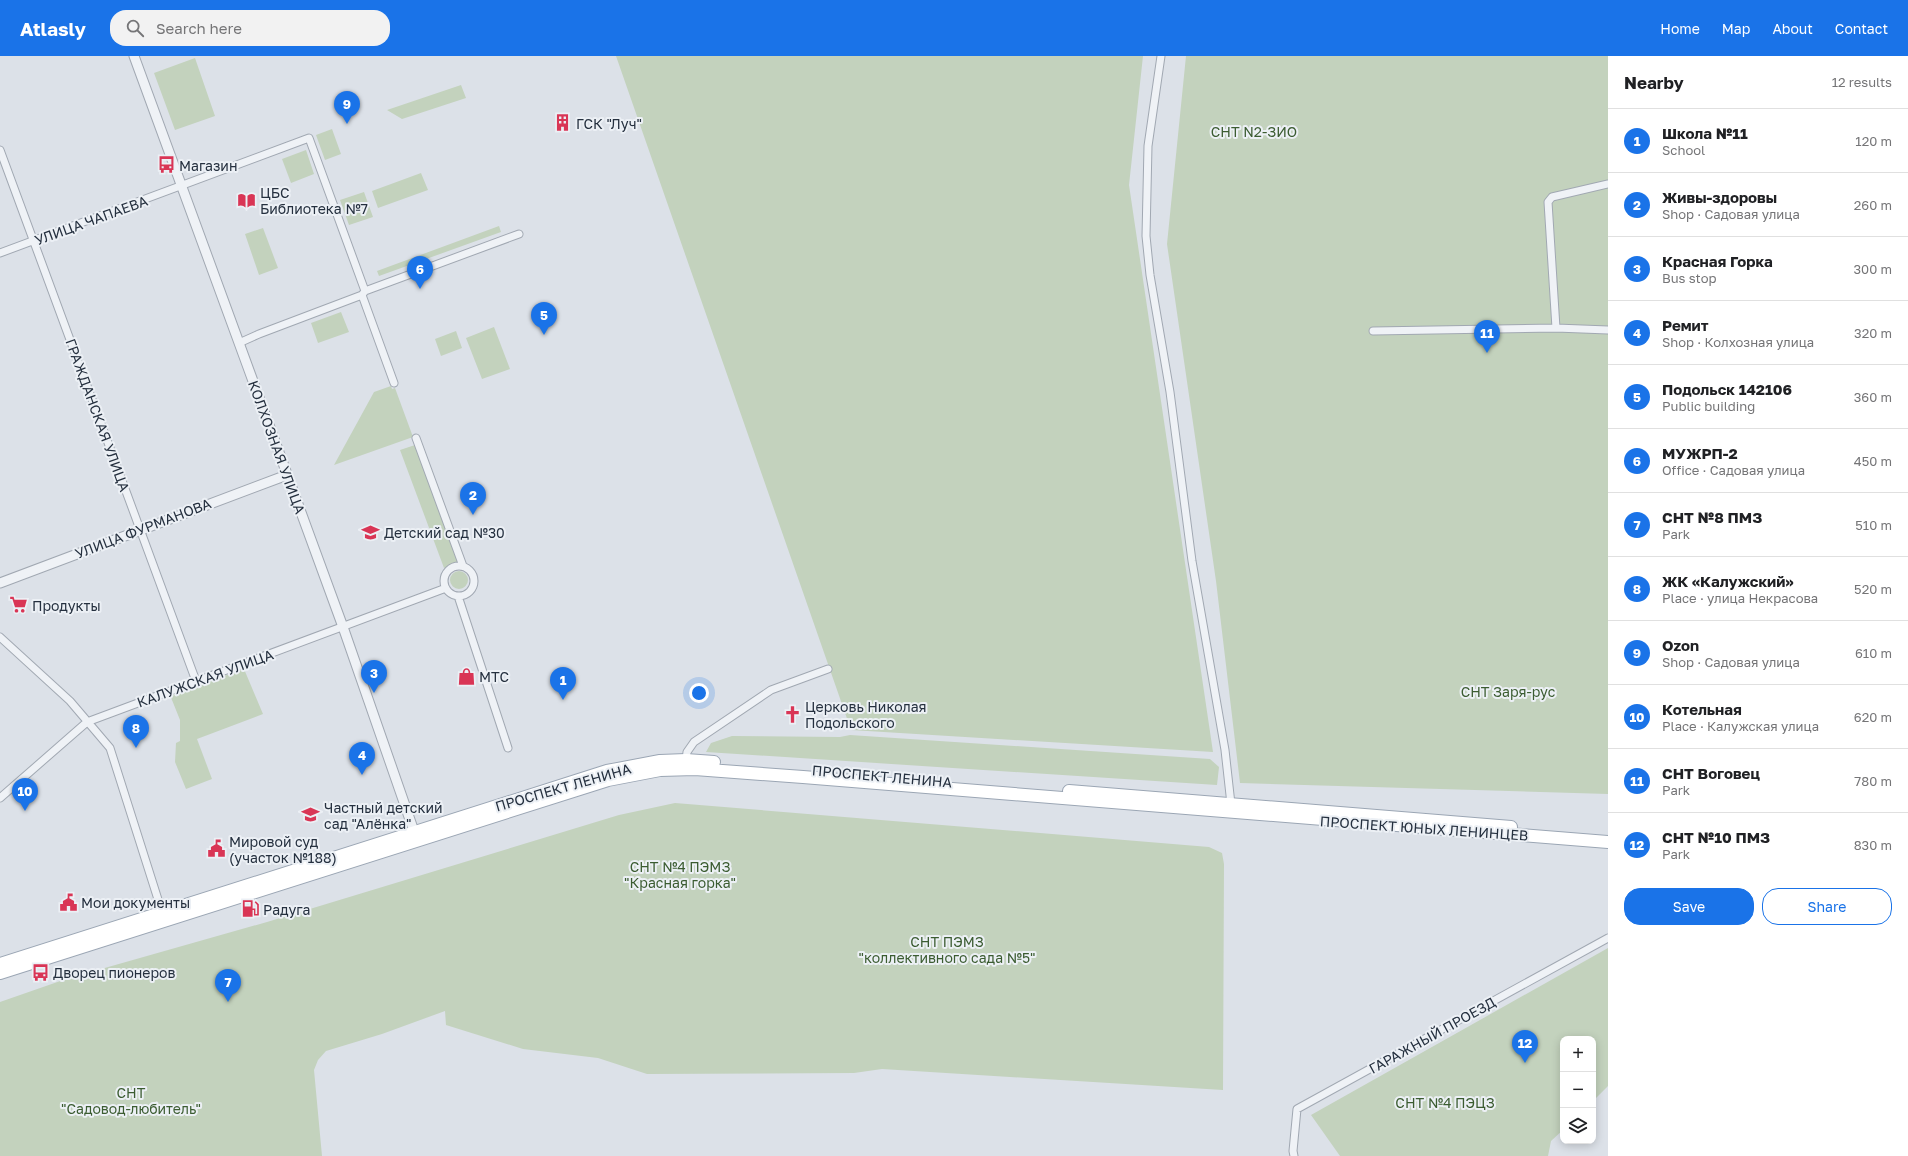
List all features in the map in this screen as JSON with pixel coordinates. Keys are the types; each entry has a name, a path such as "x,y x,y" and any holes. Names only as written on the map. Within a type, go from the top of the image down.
{"main road":[{"name":"ПРОСПЕКТ ЛЕНИНА","path":"0,973 607,771 660,761 686,760 1231,804 1241,809"},
{"name":"ПРОСПЕКТ ЛЕНИНА","path":"0,964 162,912 415,836 608,780 660,770 695,769 1241,809"},
{"name":"ПРОСПЕКТ ЮНЫХ ЛЕНИНЦЕВ","path":"1241,809 1608,834"},
{"name":"ПРОСПЕКТ ЮНЫХ ЛЕНИНЦЕВ","path":"1241,809 1608,842"}],"street":[{"name":"КОЛХОЗНАЯ УЛИЦА","path":"134,56 343,627 415,836"},
{"path":"1161,56 1148,146 1146,236 1150,275 1171,399 1192,561 1224,750 1231,804"},
{"name":"УЛИЦА ЧАПАЕВА","path":"0,253 176,189 181,185 309,138 363,293"},
{"name":"ГРАЖДАНСКАЯ УЛИЦА","path":"0,150 196,681"},
{"path":"1556,328 1548,202 1552,197 1608,184"},
{"path":"239,343 363,293 519,234"},
{"path":"363,293 394,383"},
{"path":"1373,331 1556,328 1608,330"},
{"path":"416,438 463,566"},
{"name":"УЛИЦА ФУРМАНОВА","path":"0,583 140,529 287,475"},
{"path":"463,566 471,571 474,576 474,586 468,593 458,596 454,595 446,588 444,578 453,567 463,566"},
{"name":"КАЛУЖСКАЯ УЛИЦА","path":"0,798 87,722 446,588"},
{"path":"458,596 508,748"},
{"path":"0,636 70,701 110,748 162,912"},
{"path":"686,760 687,752 694,742 772,690 828,669"},
{"name":"ГАРАЖНЫЙ ПРОЕЗД","path":"1294,1156 1293,1151 1297,1109 1608,938"}],"green space":[{"path":"616,56 1143,56 1129,185 1213,752 851,730"},
{"path":"1186,56 1608,56 1608,794 1240,783 1216,581 1167,244"},
{"path":"195,58 215,116 175,130 154,73"},
{"path":"461,85 466,98 402,119 387,110"},
{"path":"332,129 341,154 325,160 316,135"},
{"path":"306,150 314,174 291,183 282,159"},
{"path":"421,173 428,190 378,208 372,191"},
{"path":"364,192 373,217 349,225 340,200"},
{"path":"499,226 501,232 379,276 377,271"},
{"path":"263,228 278,268 259,275 245,234"},
{"path":"341,312 349,332 318,343 311,323"},
{"path":"494,327 510,369 482,379 466,338"},
{"path":"456,331 462,348 441,356 435,339"},
{"path":"391,386 392,389 395,388 413,437 334,465 374,392"},
{"path":"415,445 458,562 444,568 400,450"},
{"path":"455,571 463,571 468,576 466,587 463,589 455,589 450,584 450,576"},
{"path":"244,669 263,714 197,739 212,779 186,789 175,762 176,743 180,741 180,720 170,695"},
{"path":"850,735 1210,759 1219,767 1217,785 706,752 711,743 732,736 840,737"},
{"path":"675,803 1209,847 1222,853 1224,864 1223,1090 882,1069 854,1073 647,1074 598,1058 523,1049 446,1025 445,1011 382,1034 326,1051 318,1060 314,1070 322,1156 0,1156 0,1002 66,979 267,922 619,815"},
{"name":"СНТ №4 ПЭЦЗ","path":"1608,948 1608,1086 1596,1098 1596,1036 1560,1036 1560,1133 1551,1141 1548,1156 1340,1156 1311,1115"}],"place":[{"name":"ГСК \"Луч\"","path":"563,123"},
{"name":"Ozon","path":"347,124"},
{"name":"Магазин","path":"166,165"},
{"name":"ЦБС Библиотека №7","path":"247,200"},
{"name":"МУЖРП-2","path":"420,289"},
{"name":"Подольск 142106","path":"544,335"},
{"name":"СНТ Воговец","path":"1487,353"},
{"name":"Живы-здоровы","path":"473,515"},
{"name":"Детский сад №30","path":"371,532"},
{"name":"Продукты","path":"19,605"},
{"name":"МТС","path":"466,676"},
{"name":"Красная Горка","path":"374,693"},
{"name":"Школа №11","path":"563,700"},
{"name":"Церковь Николая Подольского","path":"792,714"},
{"name":"ЖК «Калужский»","path":"136,748"},
{"name":"Ремит","path":"362,775"},
{"name":"Котельная","path":"25,811"},
{"name":"Частный детский сад \"Алёнка\"","path":"311,815"},
{"name":"Мировой суд (участок №188)","path":"216,849"},
{"name":"Мои документы","path":"68,902"},
{"name":"Радуга","path":"250,909"},
{"name":"Дворец пионеров","path":"40,972"},
{"name":"СНТ №8 ПМЗ","path":"228,1002"},
{"name":"СНТ №10 ПМЗ","path":"1525,1063"}],"park label":[{"name":"СНТ N2-ЗИО","path":"1254,131"},
{"name":"СНТ Заря-рус","path":"1508,691"},
{"name":"СНТ №4 ПЭМЗ \"Красная горка\"","path":"680,874"},
{"name":"СНТ ПЭМЗ \"коллективного сада №5\"","path":"947,950"},
{"name":"СНТ \"Садовод-любитель\"","path":"131,1100"}]}
